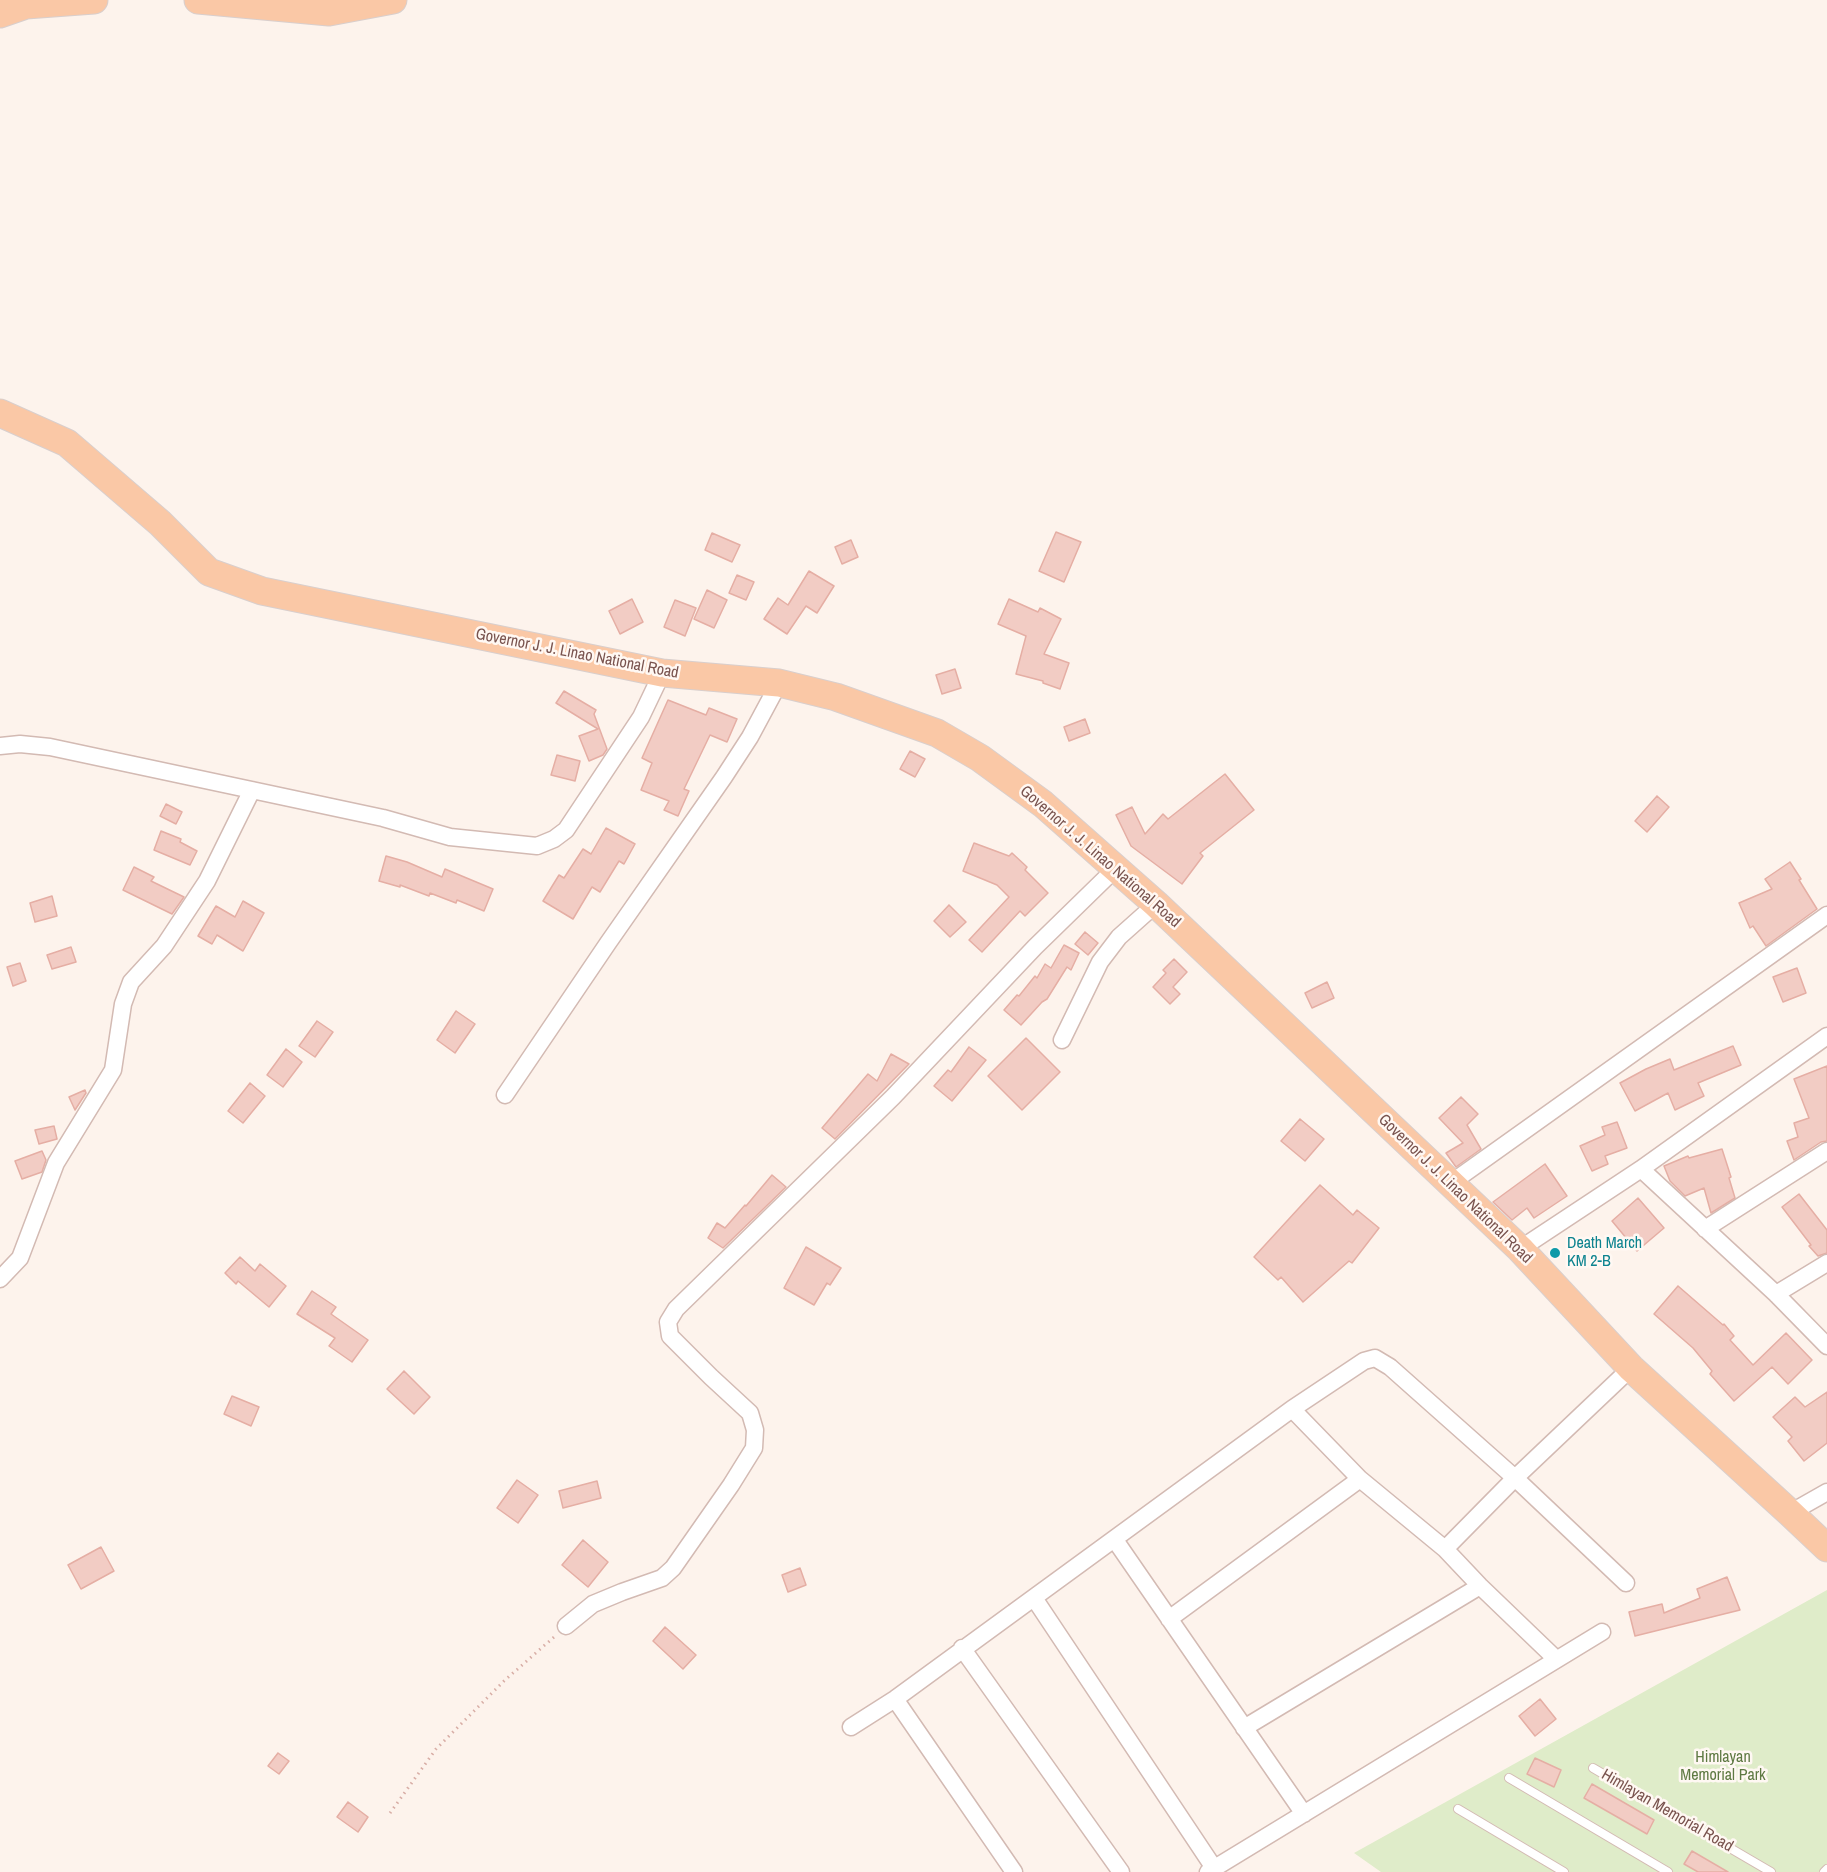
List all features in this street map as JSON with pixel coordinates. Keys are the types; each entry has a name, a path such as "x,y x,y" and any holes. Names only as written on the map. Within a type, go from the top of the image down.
{"main road":[{"path":"0,14 26,5 94,0"},
{"path":"198,0 329,12 393,0"},
{"name":"Governor J. J. Linao National Road","path":"0,413 67,443 160,523 209,572 272,593 662,673 779,683 836,697 937,733 980,758 1043,804 1156,904 1520,1249 1631,1368 1827,1548"}],"street":[{"path":"0,746 20,744 50,747 383,818 450,837 537,846 554,839 566,830 641,717 662,673"},
{"path":"505,1095 724,777 750,737 779,683"},
{"path":"0,1279 20,1258 56,1163 113,1070 123,1004 131,982 164,946 207,881 252,790"},
{"path":"566,1626 593,1604 662,1578 673,1568 754,1448 755,1430 750,1413 670,1336 668,1322 676,1310 893,1096 1035,947 1115,869"},
{"path":"1062,1040 1100,962 1119,937 1156,904"},
{"path":"1451,1182 1827,915"},
{"path":"1520,1249 1641,1168 1827,1036"},
{"path":"1705,1229 1827,1151"},
{"path":"1641,1168 1776,1294 1827,1346"},
{"path":"1776,1294 1827,1263"},
{"path":"851,1727 895,1699 1292,1409 1364,1361 1375,1358 1390,1367 1515,1478 1626,1583"},
{"path":"1445,1549 1515,1478 1631,1368"},
{"path":"1292,1409 1360,1479 1445,1549 1556,1659"},
{"path":"1169,1618 1360,1479"},
{"path":"1790,1513 1827,1492"},
{"path":"1115,1540 1304,1814"},
{"path":"1244,1728 1480,1586"},
{"path":"1034,1598 1211,1870 1602,1632"},
{"path":"962,1648 1121,1872"},
{"path":"895,1699 1014,1872"}],"lane":[{"name":"Himlayan Memorial Road","path":"1593,1768 1772,1872"},
{"path":"1509,1778 1668,1872"},
{"path":"1458,1809 1564,1872"}],"path":[{"path":"390,1813 436,1749 504,1681 566,1626"}],"green space":[{"name":"Himlayan Memorial Park","path":"1827,1590 1827,1872 1381,1872 1354,1853"}],"building":[{"path":"1056,532 1081,542 1064,582 1039,571"},
{"path":"712,533 740,545 732,562 705,550"},
{"path":"851,540 858,557 842,564 835,547"},
{"path":"809,571 834,586 817,613 806,606 787,634 764,619 778,598 788,605"},
{"path":"737,575 754,582 746,600 729,593"},
{"path":"707,590 727,600 714,628 694,619"},
{"path":"632,599 643,622 620,634 609,611"},
{"path":"1009,599 1038,612 1040,608 1061,619 1044,654 1069,663 1060,689 1043,683 1043,681 1016,674 1026,636 998,624"},
{"path":"675,600 696,608 685,636 664,627"},
{"path":"955,669 961,688 942,694 936,675"},
{"path":"564,691 596,710 594,714 607,749 603,755 589,761 579,736 598,729 556,703"},
{"path":"668,700 706,715 709,708 737,719 727,742 710,735 684,789 689,791 678,816 664,810 669,801 641,790 652,763 642,758"},
{"path":"1085,719 1090,733 1069,741 1064,727"},
{"path":"910,751 925,759 915,777 900,769"},
{"path":"557,755 580,761 575,781 551,775"},
{"path":"1225,774 1254,810 1200,853 1203,856 1182,884 1131,846 1116,815 1132,807 1145,834 1163,814 1168,819"},
{"path":"1657,796 1669,807 1647,832 1635,821"},
{"path":"166,804 182,812 176,824 160,816"},
{"path":"606,828 635,844 624,864 619,861 600,892 592,887 573,919 543,901 559,875 564,878 583,849 591,854"},
{"path":"161,831 181,839 180,842 197,851 190,865 154,850"},
{"path":"974,843 1009,856 1012,853 1048,893 1025,916 1020,911 982,952 969,940 1009,897 997,885 963,871"},
{"path":"386,856 442,877 445,869 493,889 484,911 457,900 456,903 430,893 429,896 400,885 400,887 379,881"},
{"path":"1790,862 1817,909 1766,946 1753,926 1750,928 1739,903 1772,889 1765,879"},
{"path":"134,867 154,877 151,881 184,897 172,914 123,890"},
{"path":"52,896 57,916 35,922 30,903"},
{"path":"243,901 264,913 243,951 217,935 212,944 198,936 216,906 235,917"},
{"path":"949,905 966,922 950,937 934,921"},
{"path":"1085,932 1098,943 1088,955 1075,944"},
{"path":"1064,945 1079,953 1071,970 1067,967 1047,999 1021,1025 1004,1010 1035,976 1037,978 1045,964 1051,968"},
{"path":"71,947 76,962 52,969 47,955"},
{"path":"1174,959 1187,972 1173,987 1180,994 1170,1004 1153,987 1166,973 1163,970"},
{"path":"20,963 26,981 13,986 7,967"},
{"path":"1797,968 1806,993 1783,1002 1773,977"},
{"path":"1327,982 1334,998 1312,1008 1305,993"},
{"path":"456,1011 475,1024 455,1053 437,1040"},
{"path":"317,1021 333,1032 315,1057 299,1046"},
{"path":"1026,1038 1060,1072 1022,1110 988,1076"},
{"path":"1733,1046 1741,1065 1698,1083 1704,1096 1675,1110 1668,1093 1635,1111 1620,1083 1670,1059 1674,1070"},
{"path":"969,1047 986,1060 952,1101 934,1086 948,1070 951,1072"},
{"path":"286,1049 302,1062 283,1087 267,1075"},
{"path":"891,1054 909,1064 835,1139 822,1128 868,1074 877,1081"},
{"path":"1827,1066 1827,1141 1821,1142 1794,1160 1787,1141 1798,1137 1794,1123 1809,1118 1794,1079"},
{"path":"250,1083 265,1096 243,1123 228,1111"},
{"path":"85,1090 86,1093 75,1110 69,1097"},
{"path":"1461,1097 1478,1114 1467,1125 1481,1149 1456,1167 1446,1153 1463,1143 1439,1118"},
{"path":"1300,1119 1324,1139 1305,1161 1281,1141"},
{"path":"1617,1122 1627,1148 1605,1156 1608,1164 1592,1171 1580,1146 1605,1135 1602,1127"},
{"path":"54,1126 57,1139 39,1144 35,1130"},
{"path":"1722,1149 1735,1198 1711,1213 1704,1188 1685,1196 1670,1181 1664,1166 1688,1156 1689,1158"},
{"path":"42,1151 46,1160 42,1172 22,1179 15,1161"},
{"path":"1545,1164 1567,1196 1534,1218 1527,1208 1512,1220 1493,1202"},
{"path":"772,1175 786,1187 723,1248 708,1238 717,1223 725,1228"},
{"path":"1320,1185 1353,1215 1357,1210 1379,1228 1352,1263 1349,1261 1303,1302 1281,1277 1278,1280 1254,1257"},
{"path":"1799,1194 1827,1230 1827,1253 1818,1256 1782,1207"},
{"path":"1638,1198 1664,1228 1637,1251 1612,1221"},
{"path":"806,1247 841,1268 830,1285 827,1283 814,1305 784,1288"},
{"path":"240,1257 255,1271 260,1264 286,1286 269,1307 238,1281 236,1284 225,1273"},
{"path":"1678,1286 1724,1324 1734,1336 1730,1340 1753,1365 1786,1333 1812,1360 1788,1384 1772,1367 1734,1401 1710,1374 1712,1371 1693,1348 1654,1314"},
{"path":"312,1291 336,1307 331,1314 368,1340 352,1362 329,1346 335,1338 297,1314"},
{"path":"404,1371 430,1397 414,1414 387,1389"},
{"path":"1827,1392 1827,1443 1804,1461 1788,1441 1792,1437 1773,1417 1795,1397 1805,1407"},
{"path":"232,1396 259,1407 251,1426 224,1414"},
{"path":"517,1480 538,1495 518,1523 497,1508"},
{"path":"597,1481 601,1498 563,1508 559,1491"},
{"path":"583,1540 608,1562 588,1587 562,1565"},
{"path":"101,1547 114,1571 81,1589 68,1565"},
{"path":"800,1568 806,1585 788,1592 782,1575"},
{"path":"1727,1577 1740,1610 1635,1636 1629,1612 1662,1604 1664,1613 1700,1598 1697,1589"},
{"path":"665,1627 696,1655 683,1669 653,1641"},
{"path":"1540,1699 1556,1719 1535,1736 1519,1716"},
{"path":"278,1753 289,1761 279,1774 268,1766"},
{"path":"1535,1758 1561,1770 1554,1787 1527,1774"},
{"path":"1592,1784 1654,1820 1647,1834 1584,1798"},
{"path":"348,1802 368,1817 358,1832 337,1817"},
{"path":"1692,1851 1728,1872 1698,1872 1684,1864"}],"place":[{"name":"Death March KM 2-B","path":"1555,1253"}]}
